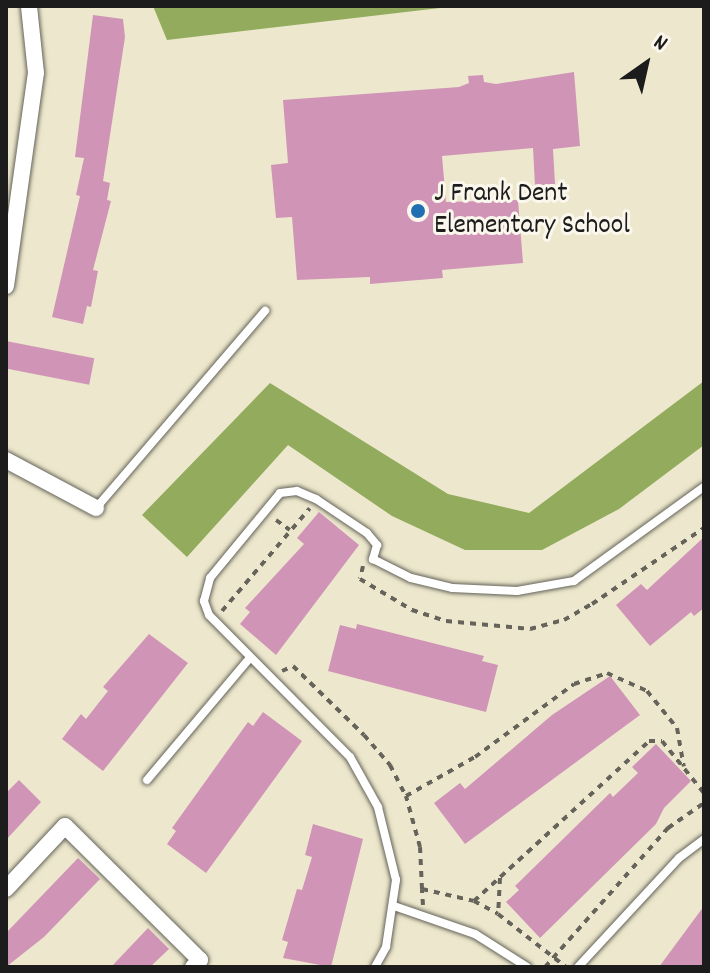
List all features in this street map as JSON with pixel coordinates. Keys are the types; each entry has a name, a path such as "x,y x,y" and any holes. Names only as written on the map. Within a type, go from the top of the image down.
{"street":[{"path":"6,286 36,73 29,6"},
{"path":"6,460 96,508"},
{"path":"6,889 65,826 196,963"}],"lane":[{"path":"96,508 265,311"},
{"path":"375,967 394,906 396,870 389,839 360,773 334,739 248,660 209,615 205,589 280,493 297,491 316,499 367,533 377,545 373,559 411,578 452,588 517,591 574,581 704,487"},
{"path":"147,780 248,660"},
{"path":"578,967 679,858 704,839"},
{"path":"394,906 475,934 527,967"}],"path":[{"path":"226,622 220,614 315,502"},
{"path":"366,556 360,579 412,610 446,621 530,629 583,609 704,528"},
{"path":"276,674 293,666 390,765 406,796 420,847 423,915"},
{"path":"406,796 475,757 574,684 607,673 647,691 669,714 684,766"},
{"path":"474,901 649,741 662,741 704,793"},
{"path":"545,967 668,828 704,803"},
{"path":"498,914 500,875"},
{"path":"422,889 474,901 498,914 566,967"}],"green space":[{"path":"153,6 457,6 167,40"},
{"path":"704,381 704,445 619,509 542,550 465,550 392,516 288,445 187,557 142,515 270,383 448,494 529,513"}],"building":[{"path":"93,15 123,19 125,37 103,181 110,183 107,200 111,201 93,270 98,271 91,307 87,306 83,324 52,317 80,196 76,195 84,158 75,157"},
{"path":"574,72 580,146 553,149 555,184 535,186 533,148 442,156 446,202 518,200 523,263 442,270 443,278 370,284 370,277 297,280 292,217 276,218 271,165 288,163 283,100 459,87 469,83 468,76 483,75 484,82 496,84"},
{"path":"6,341 94,358 89,385 6,369"},
{"path":"319,512 359,545 276,655 240,624 250,612 245,608 304,544 297,538"},
{"path":"704,537 704,608 694,616 691,612 650,646 616,605 641,584 647,590"},
{"path":"357,624 484,656 482,661 498,665 486,712 328,671 340,625 356,629"},
{"path":"149,634 188,663 103,771 62,739 81,714 86,719 108,691 103,687"},
{"path":"610,676 640,715 465,844 434,803 460,783 465,789 552,715"},
{"path":"263,712 302,741 206,873 167,844 176,831 172,828 248,722 253,726"},
{"path":"656,744 691,781 664,808 656,824 540,938 506,902 519,890 515,886 610,793 613,797 638,773 632,767"},
{"path":"19,780 41,802 6,840 6,793"},
{"path":"313,824 363,839 331,967 283,958 288,942 282,940 297,889 302,890 312,857 305,855"},
{"path":"78,858 100,879 44,937 6,967 6,933"},
{"path":"704,906 704,967 659,967"},
{"path":"148,928 169,949 150,967 111,967"}],"place":[{"name":"J Frank Dent Elementary School","path":"418,211"}]}
